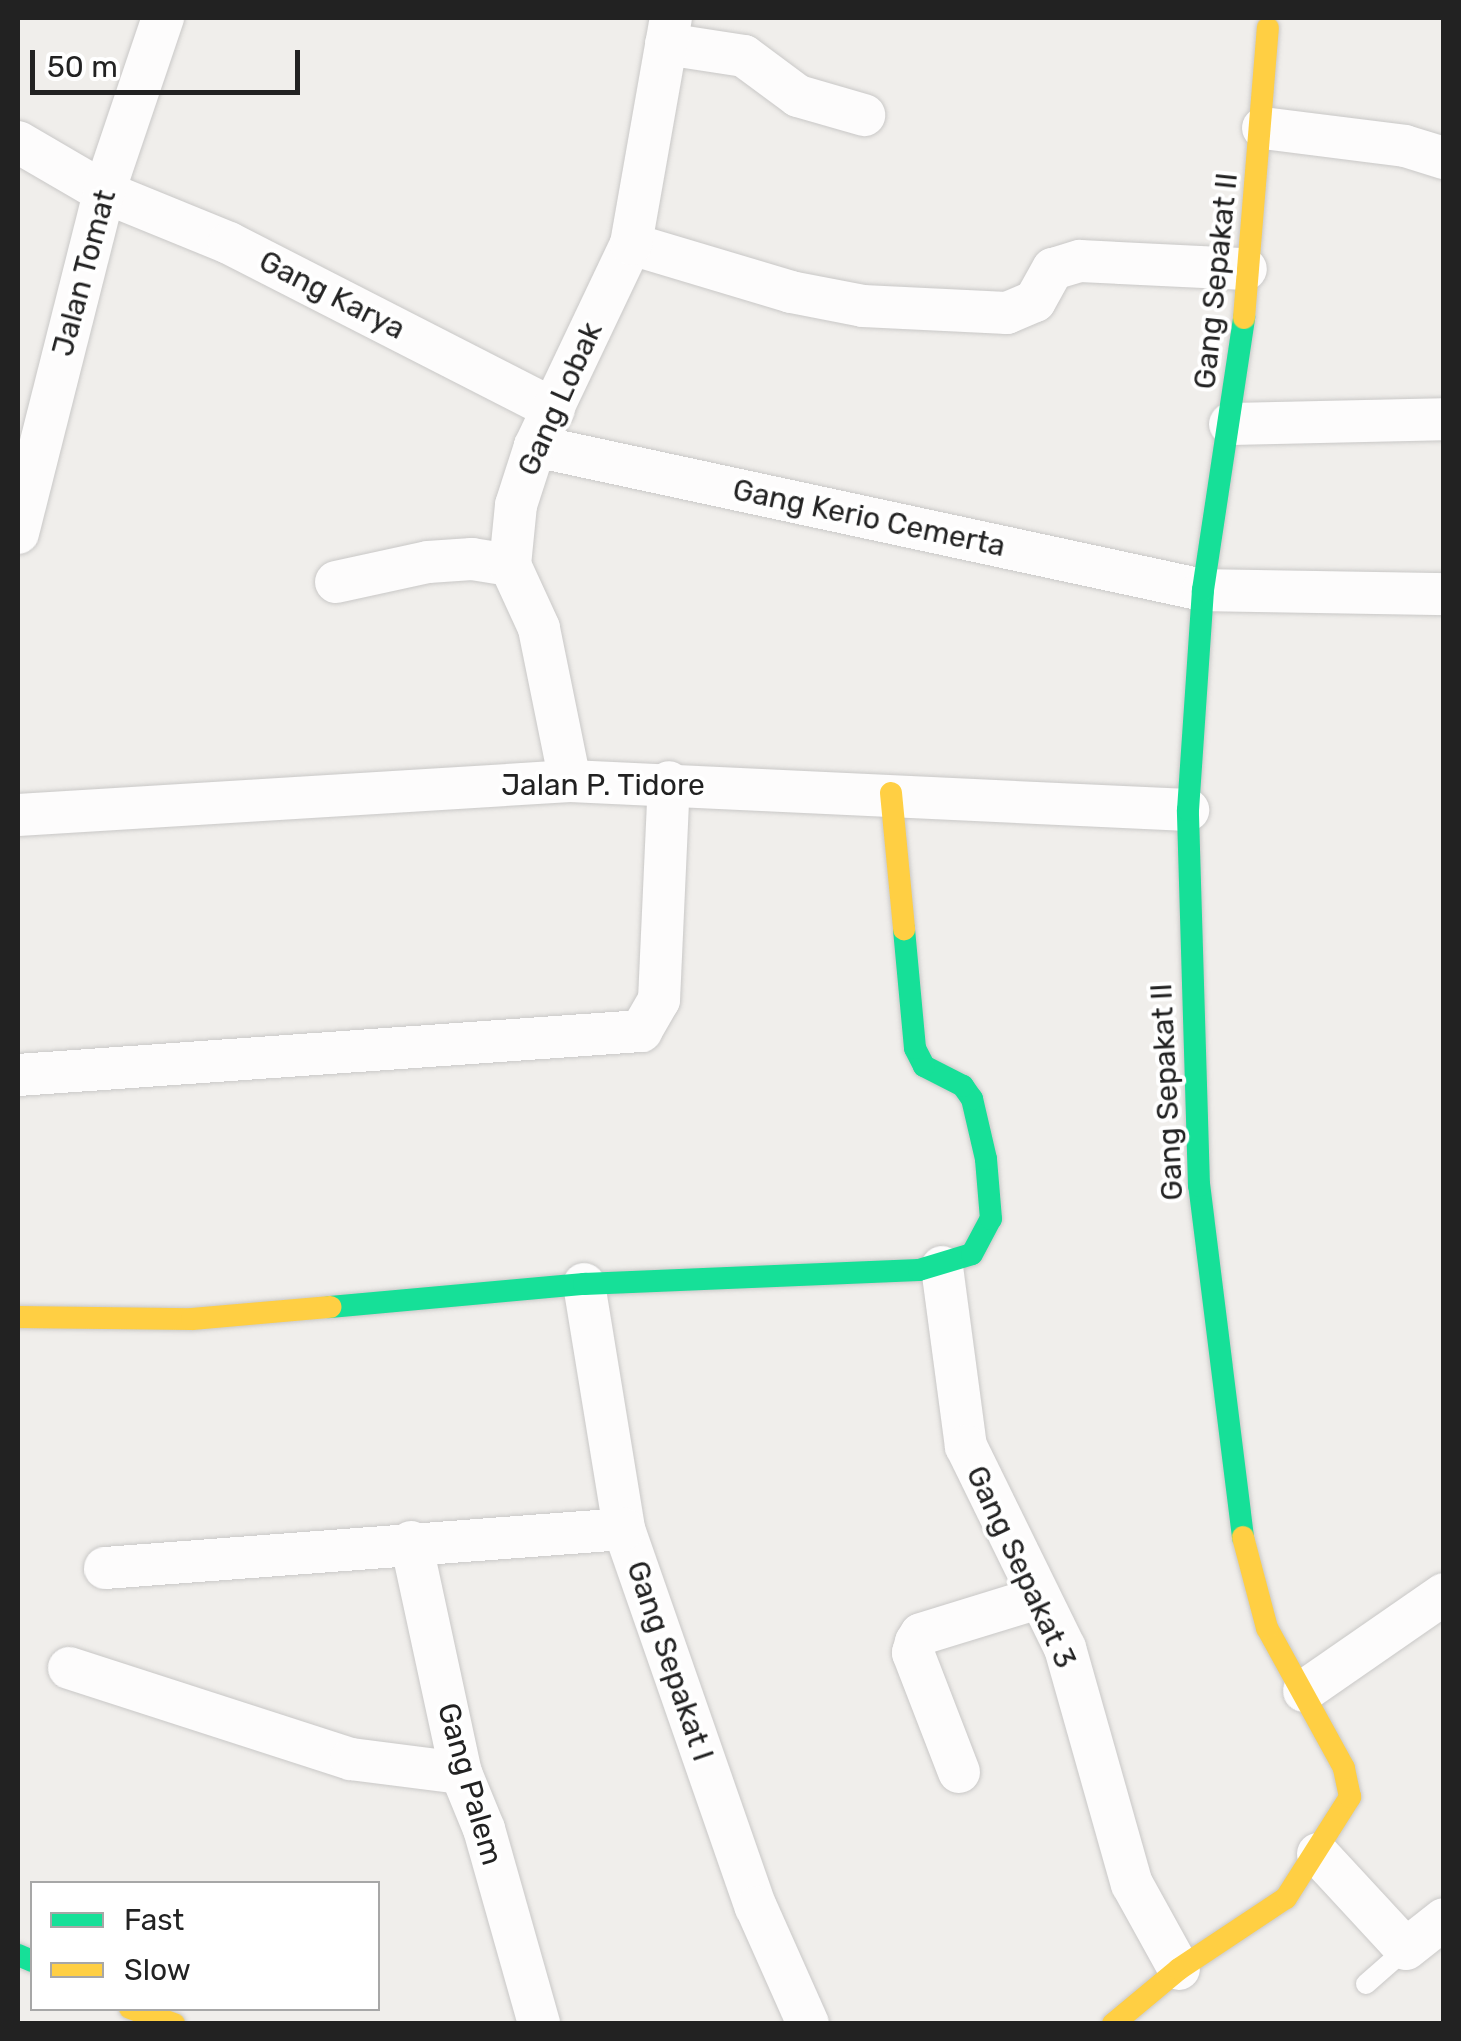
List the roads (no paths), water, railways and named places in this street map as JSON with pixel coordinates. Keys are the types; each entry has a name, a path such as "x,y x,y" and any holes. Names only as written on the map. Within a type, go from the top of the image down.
{"street":[{"name":"Jalan Tomat","path":"18,533 104,192 163,18"},
{"name":"Gang Sepakat II","path":"1113,2024 1179,1969 1286,1898 1344,1813 1350,1782 1268,1628 1242,1530 1238,1458 1200,1186 1188,810 1203,590 1230,424 1263,128 1268,28"},
{"path":"668,30 744,56 798,96 864,115"},
{"name":"Gang Lobak","path":"570,780 538,628 510,565 516,505 545,427 630,244 668,30"},
{"path":"1263,128 1405,146 1444,158"},
{"name":"Gang Karya","path":"18,142 104,192 230,243 545,427"},
{"path":"630,244 848,303 1007,313 1035,300 1052,269 1080,260 1246,269"},
{"path":"1230,424 1444,419"},
{"name":"Gang Kerio Cemerta","path":"545,427 1203,590 1444,594"},
{"path":"336,582 428,562 472,559 510,565"},
{"name":"Jalan P. Tidore","path":"18,816 570,780 1188,810"},
{"path":"18,1075 641,1031 659,1000 669,782"},
{"path":"18,1317 192,1320 584,1284 942,1267 972,1254 985,1238 991,1219 986,1159 972,1099 963,1086 924,1066 915,1048 891,793"},
{"name":"Gang Sepakat 3","path":"942,1267 966,1446 1065,1648 1132,1884 1179,1969"},
{"name":"Gang Sepakat I","path":"584,1284 624,1529 756,1906 808,2024"},
{"path":"105,1568 410,1542 624,1529"},
{"name":"Gang Palem","path":"410,1542 462,1774 484,1828 539,2024"},
{"path":"1304,1691 1444,1594"},
{"path":"959,1772 913,1654 916,1642 921,1634 1038,1598"},
{"path":"68,1668 351,1758 462,1774"},
{"path":"1318,1854 1406,1949 1444,1919"},
{"path":"138,2011 174,2024"}],"lane":[{"path":"1366,1984 1406,1949"}]}
